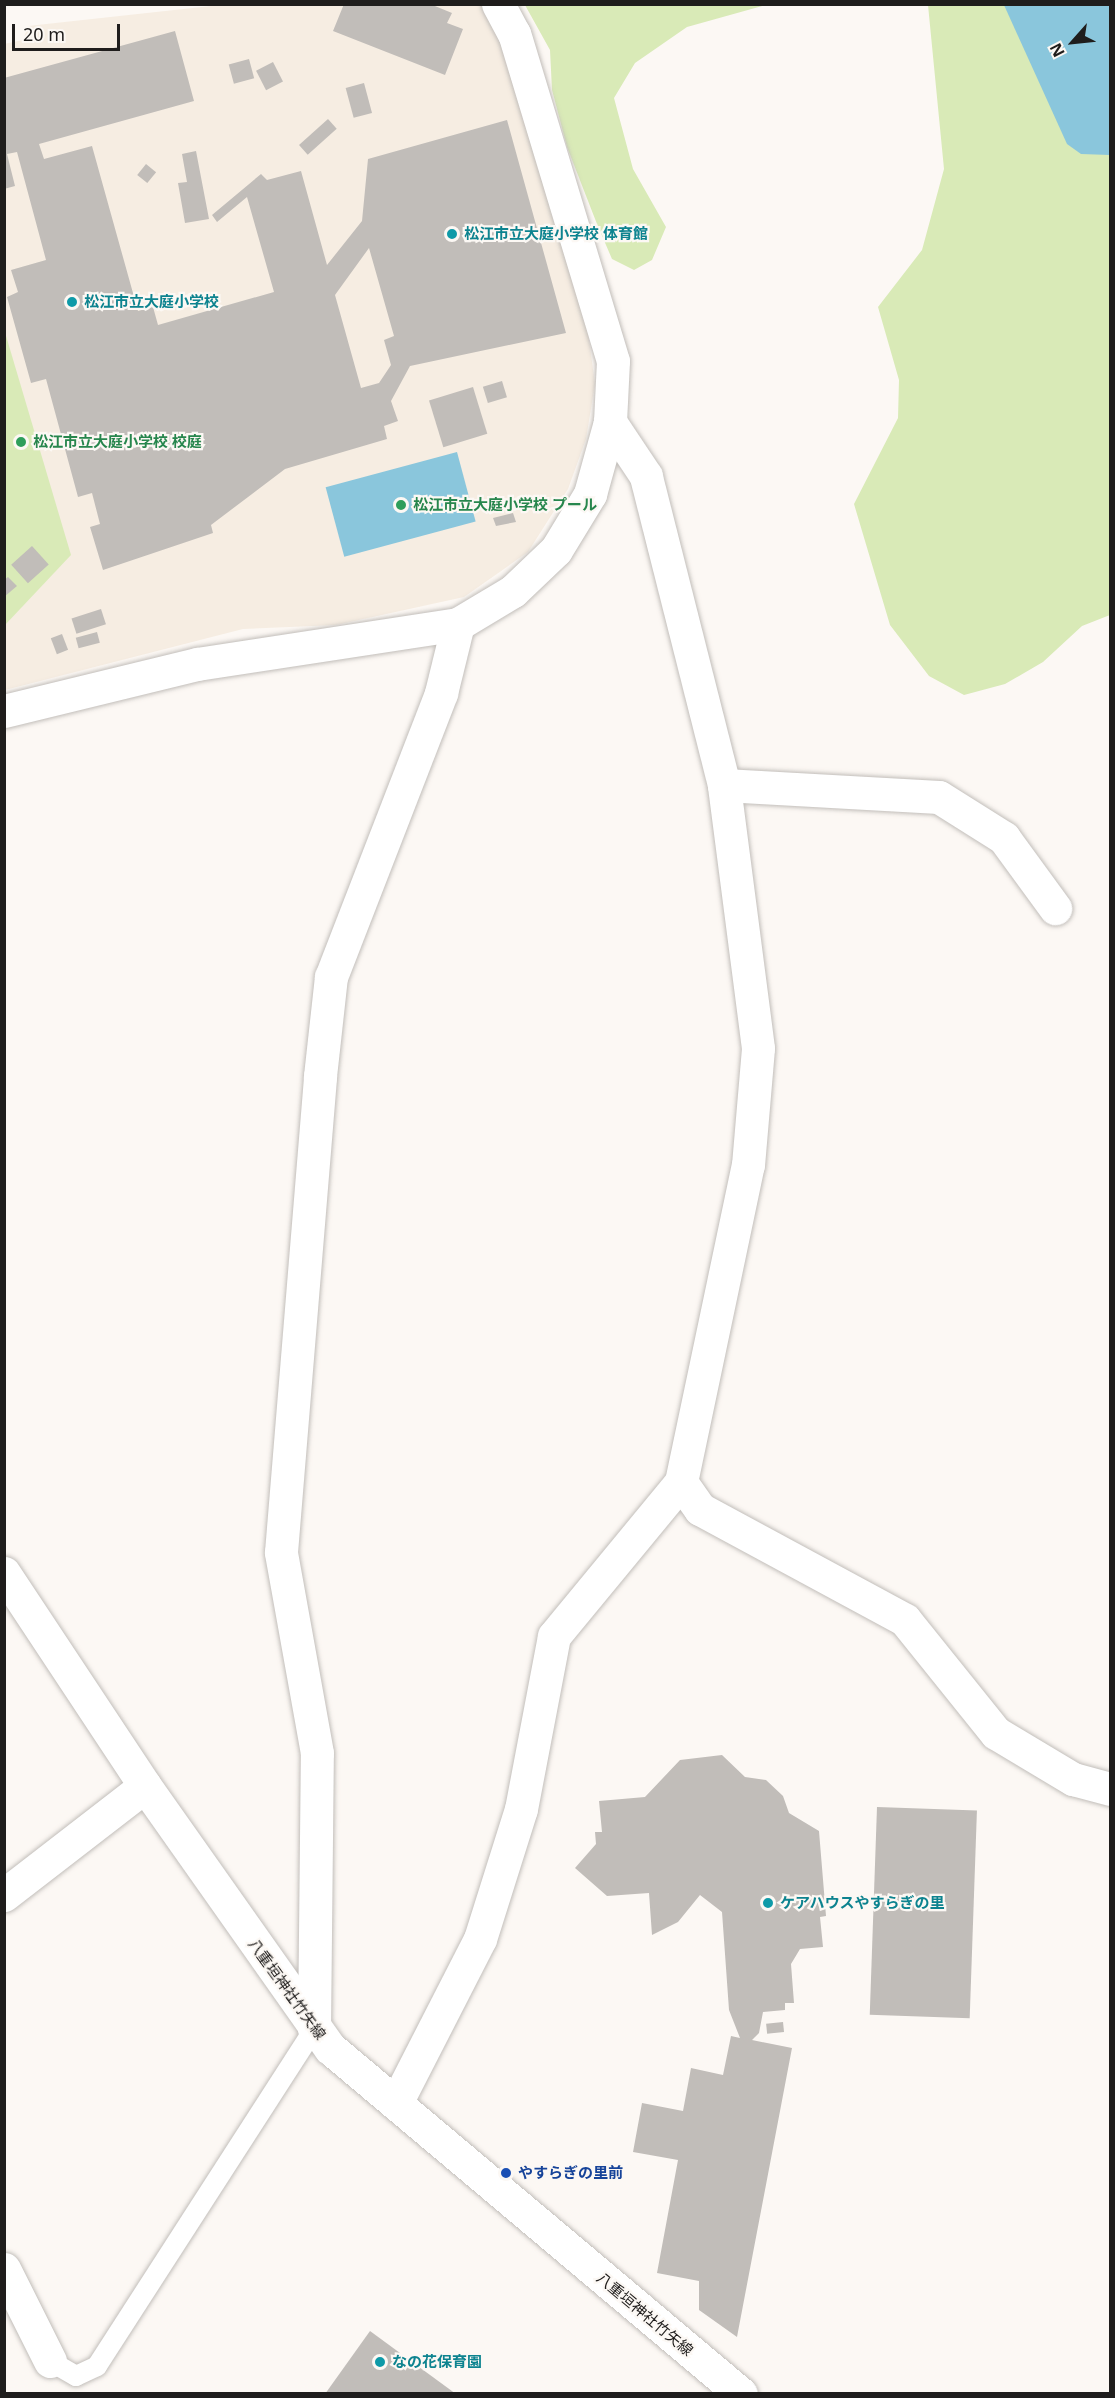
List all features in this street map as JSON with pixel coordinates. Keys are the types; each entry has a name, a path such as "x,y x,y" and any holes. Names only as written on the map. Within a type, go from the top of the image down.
{"street":[{"path":"4,711 197,664 458,624 513,591 556,550 590,494 610,422 613,361 514,34 498,4"},
{"path":"396,2103 480,1939 521,1809 554,1636 681,1482 748,1165 758,1048 724,785 646,476 610,422"},
{"path":"314,2029 317,1754 281,1552 320,1076 331,977 441,693 458,624"},
{"path":"724,785 939,797 1004,838 1055,908"},
{"path":"681,1482 700,1509 905,1620 996,1733 1073,1779 1110,1789"},
{"name":"八重垣神社竹矢線","path":"4,1572 145,1786 314,2029 330,2048 741,2394"},
{"path":"4,1894 145,1786"},
{"path":"4,2269 50,2361"}],"lane":[{"path":"50,2361 76,2376 97,2366 314,2029"}],"shaded area":[{"path":"220,5 490,5 587,325 595,384 586,439 568,489 528,552 464,597 336,625 243,629 5,690 4,44 23,40 28,26"}],"green space":[{"path":"525,5 766,5 687,27 635,63 614,98 633,169 666,227 652,260 634,270 612,259 597,224 567,147 552,90 550,50"},
{"path":"928,5 1110,5 1110,615 1082,626 1043,662 1005,684 964,695 929,676 890,625 854,504 898,418 899,380 878,307 922,250 944,169"},
{"name":"松江市立大庭小学校 校庭","path":"4,329 71,555 5,625 4,625"}],"water":[{"path":"1004,5 1110,5 1110,155 1081,154 1067,144"},
{"name":"松江市立大庭小学校 プール","path":"457,452 476,522 344,557 326,487"}],"building":[{"path":"344,4 430,4 452,13 447,23 463,29 445,75 333,31"},
{"name":"松江市立大庭小学校","path":"175,31 194,101 39,144 44,159 92,146 138,311 153,307 158,325 274,292 247,197 217,222 212,215 261,174 267,180 301,171 327,265 362,221 368,159 507,120 566,333 410,366 391,401 398,421 384,426 387,439 285,469 211,525 213,533 103,570 90,527 100,524 92,493 78,497 46,379 31,383 7,297 18,292 11,270 46,260 17,152 7,154 15,186 4,189 4,78","holes":["369,248 394,336 384,340 391,365 379,383 361,388 335,295"]},
{"path":"249,59 254,78 234,84 229,64"},
{"path":"273,62 283,82 266,90 256,71"},
{"path":"364,83 372,113 354,118 346,88"},
{"path":"328,119 337,129 308,155 299,145"},
{"path":"196,151 209,219 185,223 178,183 187,182 182,154"},
{"path":"146,164 156,172 147,183 137,175"},
{"path":"502,381 507,397 488,403 483,387"},
{"path":"473,387 487,434 443,447 429,400"},
{"path":"513,513 516,522 496,526 493,518"},
{"path":"32,546 49,565 28,583 11,565"},
{"path":"8,577 17,586 4,597 4,580"},
{"path":"101,609 106,624 76,634 72,619"},
{"path":"97,632 100,643 79,648 76,638"},
{"path":"62,634 68,650 57,654 51,638"},
{"path":"722,1755 745,1777 766,1780 783,1796 789,1813 819,1831 826,1916 820,1917 823,1947 800,1949 791,1964 794,2003 785,2003 785,2010 763,2012 759,2033 752,2040 792,2048 737,2337 699,2310 699,2281 657,2273 678,2160 633,2152 642,2103 683,2111 691,2068 723,2075 731,2036 740,2038 729,2010 722,1912 700,1895 678,1922 652,1935 649,1893 607,1896 575,1868 596,1844 595,1832 602,1832 599,1801 645,1797 680,1760"},
{"path":"877,1807 977,1810 970,2018 870,2015"},
{"path":"783,2022 784,2032 767,2034 766,2024"},
{"name":"なの花保育園","path":"370,2331 456,2394 325,2394"}],"place":[{"name":"松江市立大庭小学校 体育館","path":"452,234"},
{"name":"松江市立大庭小学校","path":"72,302"},
{"name":"松江市立大庭小学校 校庭","path":"21,442"},
{"name":"松江市立大庭小学校 プール","path":"401,505"},
{"name":"ケアハウスやすらぎの里","path":"768,1903"},
{"name":"やすらぎの里前","path":"506,2173"},
{"name":"なの花保育園","path":"380,2362"}]}
